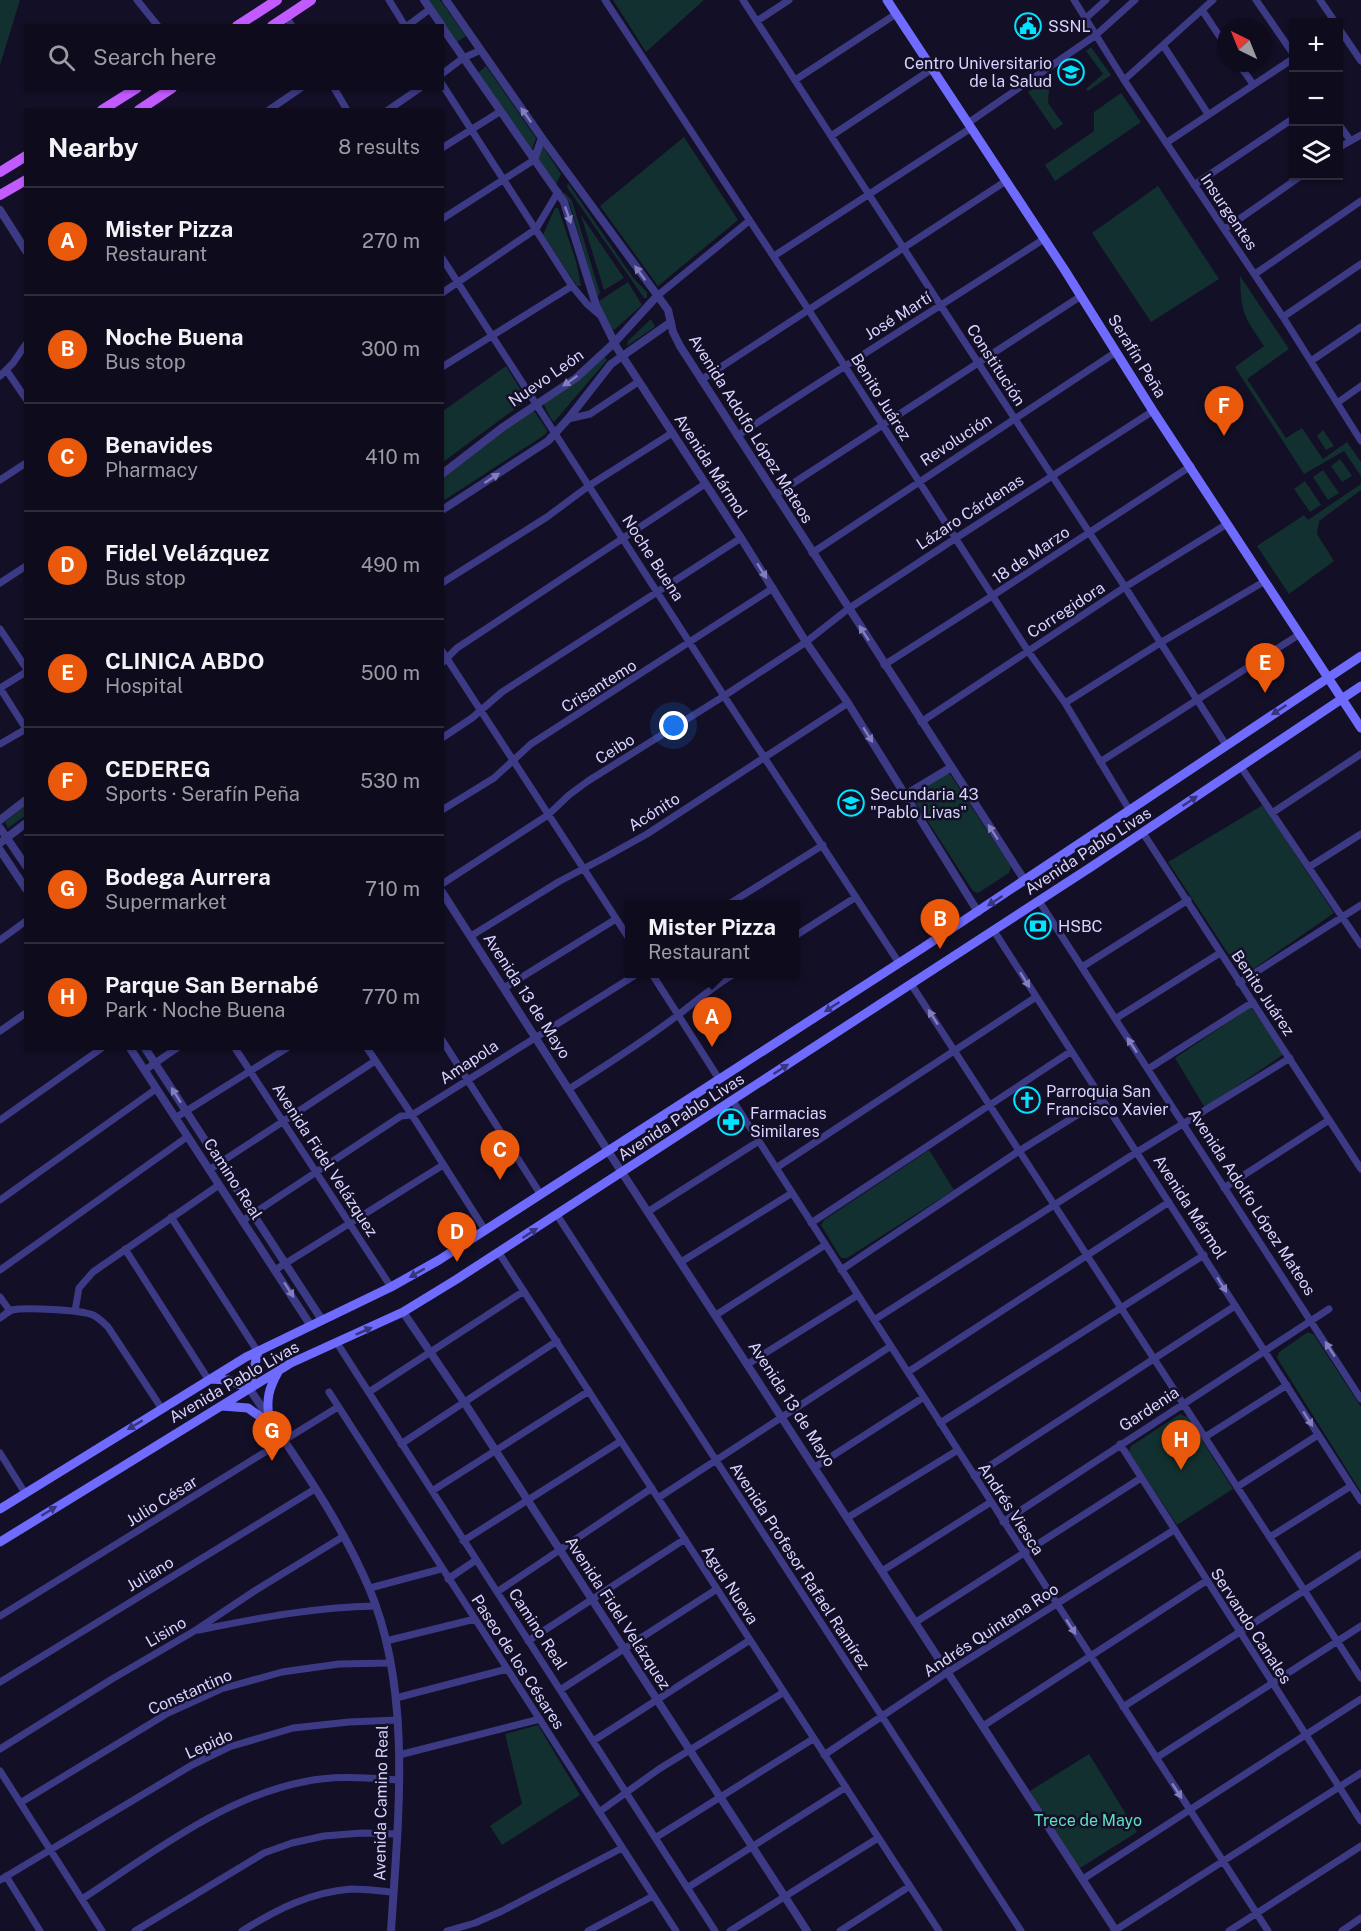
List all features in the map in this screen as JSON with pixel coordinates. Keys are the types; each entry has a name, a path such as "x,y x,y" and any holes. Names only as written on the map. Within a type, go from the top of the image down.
{"main road":[{"path":"240,24 276,0"},
{"path":"289,21 311,0"},
{"name":"Serafín Peña","path":"887,0 1361,728"},
{"path":"105,108 134,90"},
{"path":"142,108 169,90"},
{"path":"0,172 24,157"},
{"path":"0,195 24,181"},
{"name":"Avenida Pablo Livas","path":"0,1509 208,1379 391,1287 439,1260 978,912 1361,656"},
{"name":"Avenida Pablo Livas","path":"0,1542 278,1371 403,1312 499,1252 1039,902 1361,686"},
{"path":"208,1379 222,1379 249,1388 258,1352"},
{"path":"268,1418 268,1393 278,1371"},
{"path":"220,1406 248,1408 275,1427"}],"street":[{"path":"137,0 156,24"},
{"path":"389,0 405,24"},
{"name":"Avenida Mármol","path":"424,0 441,24"},
{"name":"Avenida Adolfo López Mateos","path":"446,0 542,138 668,310 676,340 701,380 1025,881"},
{"name":"Benito Juárez","path":"605,0 774,256 992,596 1065,703 1130,811"},
{"name":"Constitución","path":"743,0 1226,745"},
{"path":"757,21 789,0"},
{"name":"Insurgentes","path":"1074,0 1124,80 1283,317 1361,441"},
{"path":"1086,18 1106,0"},
{"path":"774,256 869,195 1096,35 1135,0"},
{"path":"1124,80 1213,0"},
{"path":"1256,0 1289,51"},
{"path":"1320,0 1332,18"},
{"path":"409,24 430,9"},
{"path":"1202,10 1217,32"},
{"path":"795,80 896,14"},
{"name":"Avenida Mármol","path":"444,29 558,192 567,211 601,316 621,355 806,642 848,703 978,912"},
{"path":"1343,34 1361,60"},
{"path":"1163,45 1208,114"},
{"path":"444,73 464,58 481,50"},
{"path":"1166,143 1289,60"},
{"path":"831,136 932,69"},
{"path":"1244,72 1252,84"},
{"path":"444,87 572,286 581,298 601,316"},
{"path":"271,108 298,90"},
{"path":"335,90 346,108"},
{"path":"391,108 417,90"},
{"path":"444,147 501,111"},
{"path":"1194,185 1289,121"},
{"path":"1340,126 1350,140"},
{"path":"1343,145 1361,135"},
{"path":"444,218 534,160 542,138"},
{"path":"1225,229 1294,180"},
{"path":"701,380 1006,181"},
{"path":"444,292 536,229 558,192"},
{"path":"1255,274 1361,201"},
{"path":"0,210 24,248"},
{"path":"657,296 749,221"},
{"name":"José Martí","path":"737,436 1044,238"},
{"name":"Noche Buena","path":"444,261 899,963"},
{"path":"1283,317 1361,264"},
{"path":"444,367 572,286"},
{"name":"Nuevo León","path":"444,473 576,378 614,343 657,296"},
{"path":"775,495 1081,296"},
{"name":"Nuevo León","path":"444,509 536,450 568,419 606,368 621,355 671,322"},
{"path":"1311,362 1361,327"},
{"path":"0,376 7,371 24,347"},
{"name":"Revolución","path":"812,553 1116,352"},
{"path":"7,371 24,396"},
{"path":"568,419 590,414 638,382"},
{"path":"1337,403 1361,386"},
{"name":"Lázaro Cárdenas","path":"806,642 848,609 1153,411"},
{"path":"444,582 547,517 590,485 672,433"},
{"path":"0,480 24,464"},
{"name":"18 de Marzo","path":"884,664 1191,466"},
{"path":"625,932 444,658 623,536 705,484"},
{"name":"Corregidora","path":"921,722 1125,587 1227,524"},
{"path":"444,737 481,711 502,692 741,538"},
{"path":"0,583 24,567"},
{"path":"1065,703 1265,581"},
{"name":"Crisantemo","path":"444,809 494,778 531,744 773,588"},
{"path":"0,629 24,667"},
{"path":"1100,762 1300,634"},
{"name":"Ceibo","path":"444,883 548,815 588,781 806,642"},
{"path":"24,671 0,688 24,726"},
{"name":"Acónito","path":"471,936 546,889 647,834 848,703"},
{"path":"0,744 24,730"},
{"path":"1272,813 1361,754"},
{"path":"1241,767 1361,945"},
{"path":"905,795 950,768"},
{"path":"0,820 24,802"},
{"path":"4,841 24,825"},
{"path":"0,828 4,841 24,864"},
{"name":"Benito Juárez","path":"1143,833 1361,1169"},
{"path":"1309,867 1361,834"},
{"path":"735,900 823,846"},
{"path":"0,850 24,886"},
{"name":"Avenida 13 de Mayo","path":"444,895 1115,1931"},
{"path":"799,933 856,897"},
{"path":"1082,967 1188,900"},
{"name":"Avenida Adolfo López Mateos","path":"1039,902 1361,1399"},
{"path":"1239,983 1361,906"},
{"path":"504,988 616,919"},
{"path":"0,940 24,922"},
{"name":"Avenida Mármol","path":"994,931 1361,1501"},
{"path":"1115,1019 1220,953"},
{"name":"Amapola","path":"242,1221 401,1116 412,1115 630,978"},
{"path":"654,978 719,1079"},
{"path":"569,1089 678,1015 707,991 728,978"},
{"path":"911,984 1361,1678"},
{"path":"776,1168 1036,997"},
{"path":"1148,1069 1253,1002"},
{"path":"0,1031 24,1014"},
{"path":"444,1043 541,1195"},
{"path":"0,1120 99,1050"},
{"name":"Camino Real","path":"131,1050 311,1326"},
{"name":"Camino Real","path":"146,1050 322,1320"},
{"path":"145,1070 174,1050"},
{"name":"Avenida Fidel Velázquez","path":"236,1050 391,1287"},
{"path":"175,1118 284,1050"},
{"path":"368,1050 485,1230"},
{"path":"811,1223 1070,1052"},
{"path":"874,1320 1053,1204 1290,1058"},
{"path":"209,1170 375,1061"},
{"path":"0,1200 156,1089"},
{"path":"842,1270 1019,1151 1103,1099"},
{"name":"Andrés Viesca","path":"733,1101 1268,1931"},
{"path":"1224,1188 1329,1120"},
{"path":"0,1270 187,1137"},
{"path":"649,1211 759,1141"},
{"path":"275,1270 443,1165"},
{"path":"75,1311 76,1297 84,1281 125,1249 219,1185"},
{"path":"681,1262 792,1192"},
{"path":"908,1372 1169,1202"},
{"name":"Avenida Profesor Rafael Ramírez","path":"557,1215 1021,1931"},
{"path":"171,1217 258,1352"},
{"path":"716,1315 825,1245"},
{"path":"125,1249 208,1379"},
{"name":"Agua Nueva","path":"499,1252 939,1931"},
{"path":"940,1423 1204,1255"},
{"path":"369,1392 524,1291"},
{"path":"748,1364 858,1295"},
{"path":"0,1297 10,1311"},
{"path":"974,1476 1235,1306"},
{"path":"0,1318 10,1311 23,1309 75,1311 100,1318 162,1409"},
{"name":"Gardenia","path":"1004,1522 1182,1403 1329,1309"},
{"name":"Avenida Fidel Velázquez","path":"403,1312 464,1402 807,1931"},
{"path":"402,1444 557,1341"},
{"name":"Camino Real","path":"337,1343 715,1931"},
{"path":"658,1498 891,1346"},
{"path":"1205,1437 1287,1385"},
{"name":"Avenida Camino Real","path":"249,1388 344,1536 369,1588 386,1641 396,1698 399,1755 393,1892 394,1931"},
{"path":"432,1491 589,1390"},
{"name":"Paseo de los Césares","path":"329,1392 676,1931"},
{"path":"815,1467 924,1397"},
{"name":"Julio César","path":"0,1617 338,1407"},
{"path":"1237,1487 1318,1435"},
{"path":"463,1541 621,1441"},
{"name":"Servando Canales","path":"1120,1444 1361,1821"},
{"path":"847,1518 958,1450"},
{"path":"0,1453 25,1493"},
{"path":"916,1622 1141,1478"},
{"path":"1270,1537 1351,1486"},
{"name":"Juliano","path":"0,1682 315,1488"},
{"path":"496,1592 652,1488"},
{"path":"882,1571 991,1502"},
{"name":"Andrés Quintana Roo","path":"824,1755 948,1672 1174,1530"},
{"name":"Lisino","path":"0,1749 196,1630 344,1536"},
{"path":"528,1641 685,1539"},
{"path":"1123,1707 1361,1554"},
{"path":"448,1579 476,1560"},
{"path":"369,1588 441,1569"},
{"path":"983,1726 1206,1581"},
{"path":"560,1690 717,1589"},
{"path":"196,1630 273,1614 376,1606"},
{"path":"386,1641 475,1619"},
{"path":"1156,1758 1361,1626"},
{"path":"593,1741 750,1640"},
{"name":"Constantino","path":"20,1803 168,1713 221,1689 282,1672 339,1664 390,1663"},
{"path":"396,1698 507,1669"},
{"path":"599,1812 690,1750 784,1692"},
{"path":"1083,1879 1361,1698"},
{"path":"399,1755 540,1719"},
{"name":"Lepido","path":"3,1878 192,1765 229,1747 293,1728 398,1720"},
{"path":"655,1838 813,1739"},
{"path":"0,1771 102,1931"},
{"path":"1115,1931 1361,1773"},
{"path":"82,1899 214,1816 275,1788 304,1781 339,1777 399,1780"},
{"path":"687,1888 846,1787"},
{"path":"135,1931 264,1853 292,1843 324,1836 362,1833 396,1834"},
{"path":"730,1931 878,1838"},
{"path":"1229,1931 1361,1846"},
{"path":"447,1931 475,1923 502,1911 622,1848"},
{"path":"3,1878 40,1931"},
{"path":"840,1931 910,1886"},
{"path":"242,1931 291,1903 320,1894 351,1889 393,1892"},
{"path":"588,1931 653,1896"},
{"path":"1342,1931 1361,1918"}],"green space":[{"path":"0,0 20,0 0,65"},
{"path":"427,0 440,0 466,36 457,42"},
{"path":"613,0 704,0 646,52"},
{"path":"1091,47 1111,75 1088,91 1086,89 1103,74 1086,51"},
{"path":"486,66 536,138 532,149 478,73"},
{"path":"1050,76 1048,103 1063,124 1054,130 1028,92"},
{"path":"1121,93 1141,122 1055,181 1045,165 1094,131 1094,112"},
{"path":"684,137 738,220 658,286 600,206"},
{"path":"542,145 561,174 556,184 538,158"},
{"path":"568,183 634,279 647,292 647,298 644,298 567,187"},
{"path":"1158,186 1219,279 1151,322 1092,233"},
{"path":"564,192 572,201 600,293 597,297 570,204"},
{"path":"555,208 558,208 576,261 581,286 577,286 543,235"},
{"path":"581,215 624,278 604,290"},
{"path":"1240,276 1289,349 1247,379 1286,438 1302,428 1323,459 1347,442 1361,462 1361,476 1344,451 1304,474 1235,367 1264,346 1245,314 1241,299"},
{"path":"628,282 642,305 614,330 610,329 599,301"},
{"path":"651,319 655,327 627,346 628,341"},
{"path":"604,356 607,360 554,422 543,403"},
{"path":"506,366 527,400 444,461 444,410"},
{"path":"532,408 547,430 546,434 444,500 444,475"},
{"path":"1323,430 1334,446 1326,450 1317,436"},
{"path":"1340,459 1352,476 1342,482 1331,466"},
{"path":"1323,470 1339,493 1328,500 1313,477"},
{"path":"1305,481 1321,505 1310,512 1294,489"},
{"path":"1361,484 1361,490 1319,521 1317,534 1334,561 1289,594 1257,546 1304,515 1308,520"},
{"path":"946,773 950,774 1011,867 1009,873 978,893 973,891 912,797 915,792"},
{"path":"1263,805 1334,913 1243,976 1168,862"},
{"path":"24,807 24,817 8,828 5,822"},
{"path":"1251,1007 1284,1054 1205,1108 1175,1058"},
{"path":"929,1150 954,1190 847,1258 841,1258 821,1225 824,1220"},
{"path":"1308,1332 1314,1335 1361,1407 1361,1492 1277,1358 1279,1352"},
{"path":"1180,1414 1187,1417 1233,1489 1177,1525 1129,1452 1131,1446"},
{"path":"538,1725 580,1795 502,1845 490,1826 522,1804 505,1734"},
{"name":"Trece de Mayo","path":"1089,1754 1137,1832 1077,1870 1030,1791"}],"place":[{"name":"SSNL","path":"1028,26"},
{"name":"Centro Universitario de la Salud","path":"1071,72"},
{"name":"CEDEREG","path":"1224,436"},
{"name":"CLINICA ABDO","path":"1265,693"},
{"name":"Secundaria 43 \"Pablo Livas\"","path":"851,803"},
{"name":"HSBC","path":"1038,926"},
{"name":"Noche Buena","path":"940,949"},
{"name":"Mister Pizza","path":"712,1047"},
{"name":"Parroquia San Francisco Xavier","path":"1027,1100"},
{"name":"Farmacias Similares","path":"731,1122"},
{"name":"Benavides","path":"500,1180"},
{"name":"Fidel Velázquez","path":"457,1262"},
{"name":"Bodega Aurrera","path":"272,1461"},
{"name":"Parque San Bernabé","path":"1181,1470"}]}
